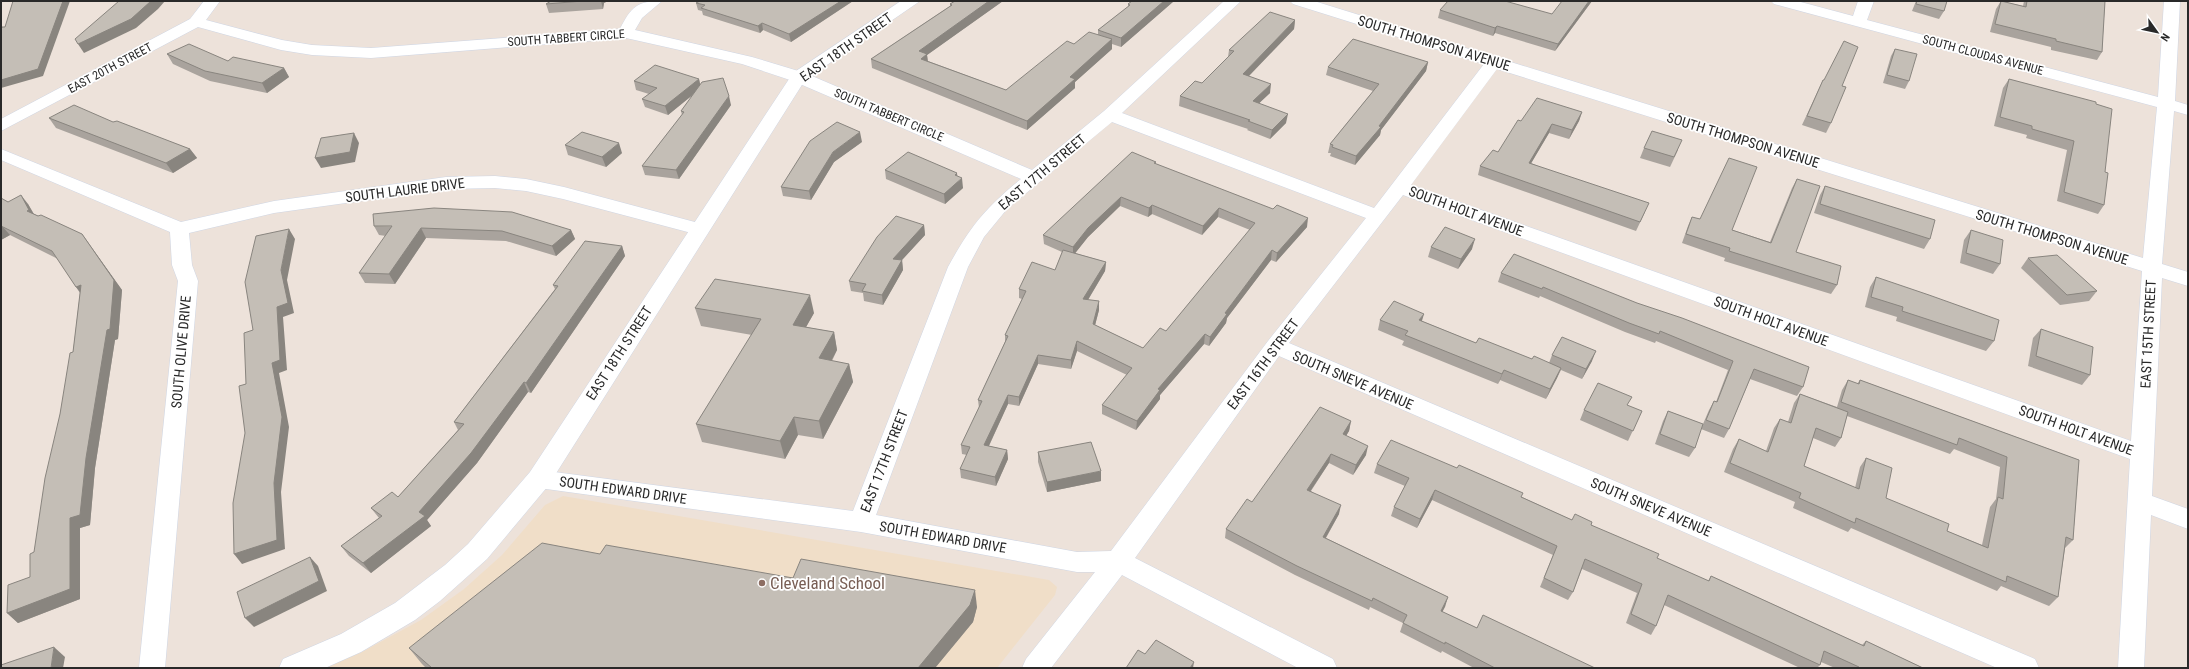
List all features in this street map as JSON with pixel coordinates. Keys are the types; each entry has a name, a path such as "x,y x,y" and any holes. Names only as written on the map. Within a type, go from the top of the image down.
{"street":[{"name":"EAST 20TH STREET","path":"1,126 196,22 212,1"},
{"path":"626,33 635,15 654,1"},
{"name":"EAST 18TH STREET","path":"293,668 331,654 379,629 423,600 461,567 499,529 539,478 699,229 799,77 912,1"},
{"name":"EAST 17TH STREET","path":"861,522 958,267 976,234 1000,205 1035,178 1110,115 1234,1"},
{"name":"SOUTH THOMPSON AVENUE","path":"1298,1 2188,279"},
{"name":"SOUTH CLOUDAS AVENUE","path":"1779,1 2188,110"},
{"path":"1858,22 1866,1"},
{"name":"EAST 15TH STREET","path":"2131,668 2152,268 2166,104 2172,1"},
{"name":"SOUTH TABBERT CIRCLE","path":"196,22 281,45 312,50 364,53 626,33 746,60 799,77 1035,178"},
{"name":"EAST 16TH STREET","path":"1034,668 1118,561 1275,346 1378,216 1494,62"},
{"path":"1110,115 1378,216"},
{"path":"1,154 179,228"},
{"name":"SOUTH LAURIE DRIVE","path":"179,228 274,207 446,183 495,182 526,185 564,193 699,229"},
{"name":"SOUTH HOLT AVENUE","path":"1399,187 2142,454"},
{"name":"SOUTH OLIVE DRIVE","path":"152,668 188,281 182,265 179,228"},
{"name":"SOUTH SNEVE AVENUE","path":"1275,346 2026,668"},
{"name":"SOUTH EDWARD DRIVE","path":"539,478 861,522 1077,562 1118,561 1324,668"},
{"path":"2140,501 2188,519"}],"shaded area":[{"name":"Cleveland School","path":"563,496 1049,580 1057,587 1055,595 997,668 323,668 362,652 421,620 464,589 502,555 545,505"}],"building":[{"path":"13,1 63,1 38,69 1,80 1,30 2,27 5,27"},
{"path":"119,1 151,1 131,19 78,44 75,39"},
{"path":"551,1 583,1 546,4"},
{"path":"700,1 841,1 789,34 762,23 758,26 701,8 705,5 696,3"},
{"path":"955,1 989,1 919,51 927,54 921,59 1006,90 1067,41 1074,44 1089,32 1112,39 1070,77 1075,79 1027,121 871,59 952,5 950,4"},
{"path":"1132,1 1164,1 1121,38 1098,30 1130,5 1128,4"},
{"path":"1448,1 1505,1 1552,14 1562,1 1589,1 1558,44 1497,26 1495,28 1440,10"},
{"path":"1917,1 1947,1 1944,11 1916,4"},
{"path":"2001,1 2026,7 2027,1 2105,1 2102,52 1995,24"},
{"path":"1270,12 1295,20 1243,74 1271,84 1253,101 1288,114 1272,130 1248,121 1250,120 1180,96 1195,81 1202,83 1234,51 1229,50"},
{"path":"1353,39 1428,62 1379,126 1381,127 1356,156 1332,147 1333,145 1330,144 1379,84 1328,67"},
{"path":"1844,41 1858,47 1842,86 1846,87 1831,123 1807,116 1823,80"},
{"path":"189,44 228,61 233,57 284,68 262,83 205,71 167,54"},
{"path":"1895,49 1917,54 1909,81 1887,75"},
{"path":"655,65 699,79 665,106 642,99 657,88 634,81"},
{"path":"723,78 729,96 676,170 642,166 684,112 681,111 702,82"},
{"path":"2009,79 2096,102 2096,104 2112,109 2105,172 2108,173 2104,205 2064,192 2074,141 2032,129 2032,126 2000,117"},
{"path":"1537,98 1582,112 1572,130 1552,124 1529,163 1649,203 1640,222 1480,166 1493,150 1498,152 1518,120 1521,121"},
{"path":"74,105 113,122 117,121 190,149 166,163 49,118"},
{"path":"837,122 860,132 833,152 809,191 781,187 810,141"},
{"path":"1652,131 1682,140 1674,157 1644,148"},
{"path":"582,132 619,143 602,157 565,145"},
{"path":"354,133 350,152 315,158 321,138"},
{"path":"908,152 957,173 955,175 962,178 944,194 885,170"},
{"path":"1132,152 1156,162 1154,163 1273,209 1277,205 1308,218 1277,253 1272,250 1225,313 1227,314 1210,337 1205,334 1158,389 1160,390 1137,421 1102,405 1132,368 1077,341 1071,360 1038,355 1019,397 1008,395 984,445 1007,450 995,477 960,469 970,447 961,445 982,401 978,400 1008,336 1005,335 1026,291 1019,289 1032,262 1055,270 1063,250 1106,262 1083,299 1099,301 1093,324 1143,348 1160,328 1166,331 1255,223 1219,208 1203,226 1152,205 1149,208 1121,197 1088,228 1073,247 1043,235"},
{"path":"1729,158 1757,167 1732,230 1771,243 1797,179 1820,186 1796,252 1841,266 1837,285 1729,251 1730,248 1686,234 1692,217 1700,219"},
{"path":"1825,186 1935,220 1930,239 1820,204"},
{"path":"21,195 29,210 27,211 38,216 41,215 82,234 114,280 110,329 107,330 86,458 80,515 70,518 70,589 7,613 8,585 30,577 30,554 34,552 45,478 60,414 70,353 73,352 81,285 76,287 52,251 1,226 1,198 8,202"},
{"path":"434,208 512,212 571,230 552,246 502,231 421,228 389,274 359,273 392,226 374,226 373,214"},
{"path":"896,216 924,225 893,259 902,260 882,295 862,291 866,284 849,281 877,237"},
{"path":"1445,227 1475,239 1461,259 1431,247"},
{"path":"289,229 281,270 288,303 277,307 280,360 272,363 282,417 274,483 277,540 234,554 233,503 245,433 239,386 246,384 244,333 253,330 245,282 256,236"},
{"path":"1971,230 2003,240 2000,264 1966,253"},
{"path":"585,241 622,246 526,383 524,382 471,453 419,512 425,516 363,563 341,546 382,516 371,508 392,492 398,497 464,424 454,422 558,286 553,285"},
{"path":"1514,254 1637,303 1682,318 1809,367 1803,387 1754,369 1729,429 1706,420 1714,401 1717,402 1733,361 1660,331 1659,334 1543,287 1542,289 1501,273"},
{"path":"2057,255 2097,291 2067,295 2028,258"},
{"path":"1876,277 1999,320 1994,341 1902,311 1903,307 1871,297"},
{"path":"715,279 810,295 793,325 834,332 819,358 849,364 819,421 794,417 780,441 696,424 761,319 695,308"},
{"path":"1394,301 1424,314 1419,320 1476,343 1479,338 1532,359 1534,356 1561,368 1550,389 1504,370 1502,374 1405,335 1408,331 1380,320"},
{"path":"2041,329 2093,347 2090,375 2036,356"},
{"path":"1562,337 1596,351 1586,369 1552,355"},
{"path":"1848,380 1859,384 1860,380 2079,460 2073,540 2066,537 2058,597 2007,576 2006,582 1856,518 1855,523 1799,498 1801,493 1730,463 1739,439 1768,452 1780,419 1791,423 1800,394 1848,412 1841,438 1816,428 1804,466 1859,489 1866,458 1892,468 1886,498 1949,524 1947,531 1988,548 1998,497 2003,499 2007,457 1959,438 1957,445 1841,402"},
{"path":"1598,383 1632,397 1627,405 1642,411 1633,431 1584,410"},
{"path":"1320,407 1351,421 1343,434 1368,446 1356,465 1331,454 1307,490 1341,505 1323,537 1448,597 1441,611 1477,628 1483,615 1595,668 1495,668 1445,642 1445,644 1403,623 1407,615 1373,598 1372,601 1297,566 1226,529 1247,499 1252,502"},
{"path":"1668,411 1703,424 1695,448 1660,434"},
{"path":"1391,440 1457,468 1459,465 1523,493 1521,497 1572,520 1575,514 1592,522 1591,525 1659,554 1657,558 1709,581 1711,576 1864,646 1866,641 1923,668 1859,668 1824,651 1820,665 1668,595 1656,626 1631,614 1642,584 1585,559 1573,592 1544,578 1557,546 1435,490 1420,519 1394,507 1409,478 1377,464"},
{"path":"1091,442 1101,471 1047,482 1038,452"},
{"name":"Cleveland School","path":"542,543 600,554 606,545 793,578 801,559 975,590 970,605 918,668 432,668 409,648"},
{"path":"310,557 319,581 245,618 237,592"},
{"path":"1156,640 1194,662 1190,668 1126,668 1138,650 1145,654"},
{"path":"54,647 51,668 1,668 1,665"}],"place":[{"name":"Cleveland School","path":"762,583"}]}
